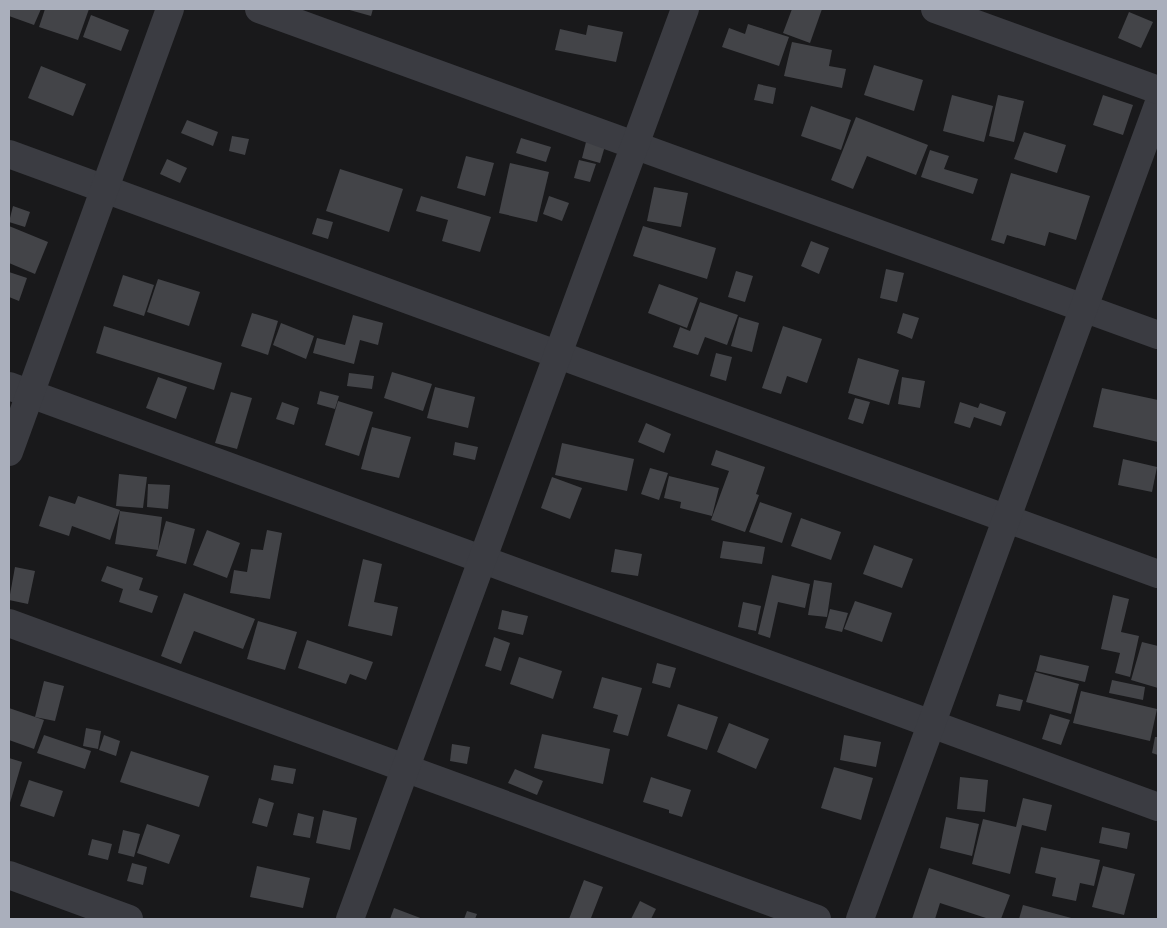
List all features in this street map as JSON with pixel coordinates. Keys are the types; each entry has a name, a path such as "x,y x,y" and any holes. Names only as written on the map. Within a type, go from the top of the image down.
{"street":[{"path":"9,452 19,390 104,188 170,9"},
{"path":"259,9 1158,335"},
{"path":"350,919 685,9"},
{"path":"935,9 1158,90"},
{"path":"860,919 1158,106"},
{"path":"9,154 1158,574"},
{"path":"19,390 1158,807"},
{"path":"9,623 817,919"},
{"path":"9,875 129,919"}],"building":[{"path":"9,9 41,9 34,25 9,16"},
{"path":"45,9 89,9 78,40 39,27"},
{"path":"346,9 373,9 371,16"},
{"path":"792,9 822,9 810,43 783,33"},
{"path":"1129,12 1153,22 1141,48 1118,38"},
{"path":"91,15 129,30 121,51 83,37"},
{"path":"748,24 789,37 779,66 722,47 729,28 745,34"},
{"path":"588,25 623,32 616,62 555,50 560,29 586,35"},
{"path":"792,42 832,50 829,66 846,69 842,88 784,76"},
{"path":"874,65 923,80 914,111 864,95"},
{"path":"41,66 86,84 73,116 28,98"},
{"path":"758,84 776,88 773,104 754,100"},
{"path":"952,95 993,106 984,142 943,131"},
{"path":"998,95 1024,101 1014,142 989,136"},
{"path":"1103,95 1133,105 1123,135 1093,125"},
{"path":"811,106 851,120 841,150 801,136"},
{"path":"856,117 928,145 916,175 867,156 853,189 831,180"},
{"path":"187,120 218,132 213,146 181,133"},
{"path":"1024,132 1066,145 1057,173 1014,159"},
{"path":"232,136 249,139 245,155 229,151"},
{"path":"521,138 551,147 546,162 516,153"},
{"path":"586,142 605,146 600,163 582,158"},
{"path":"930,150 949,156 944,169 978,179 973,194 921,177"},
{"path":"466,156 494,163 485,196 457,188"},
{"path":"167,159 187,168 180,183 160,174"},
{"path":"579,160 596,164 590,182 574,178"},
{"path":"510,163 549,172 537,222 499,213"},
{"path":"340,169 403,189 389,232 326,211"},
{"path":"1011,173 1090,196 1076,240 1049,232 1045,246 1007,235 1004,244 991,240"},
{"path":"654,187 688,193 681,227 647,221"},
{"path":"421,196 491,217 480,252 442,241 448,220 416,211"},
{"path":"549,196 569,203 562,221 543,214"},
{"path":"13,206 30,212 25,227 9,222"},
{"path":"317,218 333,222 328,239 312,234"},
{"path":"9,226 48,242 35,274 9,263"},
{"path":"643,226 716,248 707,279 633,256"},
{"path":"811,241 829,248 819,274 801,266"},
{"path":"886,269 904,273 897,302 880,298"},
{"path":"736,271 753,276 745,302 728,297"},
{"path":"9,272 27,278 19,301 9,297"},
{"path":"123,275 154,285 144,316 113,306"},
{"path":"158,279 200,292 189,326 147,312"},
{"path":"659,284 698,298 687,328 648,313"},
{"path":"700,302 738,315 727,345 705,337 698,355 673,347 680,327 690,331"},
{"path":"252,313 278,321 268,355 241,346"},
{"path":"903,313 919,318 912,339 897,333"},
{"path":"353,315 383,323 378,345 360,340 354,364 313,353 317,338 345,345"},
{"path":"739,317 759,323 752,352 731,346"},
{"path":"281,323 314,336 306,359 273,345"},
{"path":"104,326 222,363 214,390 96,353"},
{"path":"783,326 822,339 807,383 787,376 781,394 762,388"},
{"path":"716,353 732,357 726,381 710,376"},
{"path":"858,358 899,370 889,405 848,393"},
{"path":"392,372 432,384 423,411 384,398"},
{"path":"349,373 374,376 372,389 347,386"},
{"path":"158,377 187,387 176,419 146,408"},
{"path":"902,377 925,381 920,408 898,404"},
{"path":"435,387 475,397 468,428 427,418"},
{"path":"1102,388 1158,400 1158,442 1093,427"},
{"path":"320,391 339,396 335,409 317,404"},
{"path":"231,392 252,398 237,449 215,443"},
{"path":"855,398 870,402 863,424 848,419"},
{"path":"338,401 373,412 359,456 325,445"},
{"path":"282,402 299,408 294,425 276,419"},
{"path":"960,402 978,408 980,403 1006,412 1001,426 974,417 970,428 954,423"},
{"path":"646,423 671,434 664,453 638,442"},
{"path":"372,427 411,437 399,478 361,469"},
{"path":"455,442 478,447 475,460 453,455"},
{"path":"562,443 634,459 627,491 555,475"},
{"path":"716,450 765,467 756,494 759,495 745,532 711,520 729,471 711,465"},
{"path":"1123,459 1157,467 1152,492 1118,485"},
{"path":"650,468 668,473 659,500 641,494"},
{"path":"119,474 147,477 143,508 116,506"},
{"path":"669,476 719,488 712,516 680,508 681,502 664,498"},
{"path":"552,477 582,488 570,519 541,508"},
{"path":"148,484 170,485 168,509 147,507"},
{"path":"49,496 75,504 78,496 120,510 110,540 72,526 69,536 39,526"},
{"path":"760,502 792,513 782,543 749,532"},
{"path":"120,511 162,517 158,550 115,544"},
{"path":"801,518 841,532 831,560 791,546"},
{"path":"166,521 195,529 186,564 156,556"},
{"path":"207,530 240,543 227,578 193,565"},
{"path":"267,530 282,533 270,599 230,593 234,570 247,572 251,549 263,550"},
{"path":"723,541 765,547 762,564 720,558"},
{"path":"874,545 913,559 902,588 863,574"},
{"path":"615,549 642,554 638,576 611,572"},
{"path":"363,559 382,564 374,602 398,607 392,636 348,626"},
{"path":"107,566 143,578 139,590 158,596 152,613 119,602 123,589 101,581"},
{"path":"15,567 35,571 28,604 9,600"},
{"path":"772,575 810,584 805,608 778,602 770,638 758,634"},
{"path":"814,580 832,583 827,617 808,615"},
{"path":"184,593 255,619 243,649 194,631 181,664 161,656"},
{"path":"1113,595 1129,599 1121,632 1139,636 1130,677 1115,673 1120,653 1101,649"},
{"path":"855,601 892,613 882,642 844,629"},
{"path":"743,602 761,606 756,631 738,627"},
{"path":"830,609 848,613 842,632 825,628"},
{"path":"502,610 528,616 523,635 498,629"},
{"path":"258,621 297,632 285,670 247,659"},
{"path":"494,637 510,643 501,671 485,666"},
{"path":"307,640 373,662 366,680 350,674 346,684 298,668"},
{"path":"1142,642 1158,646 1158,688 1131,680"},
{"path":"1040,655 1089,666 1085,682 1036,671"},
{"path":"519,657 562,671 553,699 510,684"},
{"path":"657,663 676,668 670,688 652,683"},
{"path":"1035,672 1079,684 1071,714 1026,702"},
{"path":"602,677 642,688 628,736 613,732 618,715 593,708"},
{"path":"1112,680 1145,687 1143,700 1109,693"},
{"path":"44,681 64,686 55,721 35,717"},
{"path":"1081,691 1157,709 1150,741 1073,723"},
{"path":"999,694 1023,700 1020,711 996,706"},
{"path":"678,704 718,717 707,750 667,736"},
{"path":"9,708 44,720 34,749 9,740"},
{"path":"1050,714 1070,720 1061,745 1042,739"},
{"path":"729,723 769,739 756,769 717,752"},
{"path":"86,728 101,731 98,749 83,746"},
{"path":"542,734 610,749 603,784 534,768"},
{"path":"44,735 91,751 85,769 37,753"},
{"path":"104,735 120,741 116,756 99,750"},
{"path":"844,735 881,742 876,767 840,760"},
{"path":"1155,737 1158,737 1158,755 1152,753"},
{"path":"452,744 470,747 467,764 450,761"},
{"path":"131,751 209,776 199,807 120,782"},
{"path":"9,758 22,762 9,806"},
{"path":"274,765 296,769 293,784 271,780"},
{"path":"834,767 873,778 861,820 821,808"},
{"path":"515,769 543,781 537,795 508,783"},
{"path":"651,777 691,790 682,817 669,813 669,810 643,802"},
{"path":"960,777 988,780 985,812 957,809"},
{"path":"29,780 63,791 54,817 20,806"},
{"path":"259,798 274,803 267,827 252,823"},
{"path":"1023,798 1052,805 1046,831 1022,825 1010,874 972,864 983,819 1016,827"},
{"path":"323,810 357,818 350,850 316,843"},
{"path":"298,813 314,817 310,838 293,835"},
{"path":"946,817 979,824 972,856 940,848"},
{"path":"147,824 180,835 169,864 137,853"},
{"path":"1102,827 1130,833 1127,849 1099,843"},
{"path":"123,830 140,834 134,857 118,853"},
{"path":"92,839 112,844 108,860 88,855"},
{"path":"1041,847 1100,860 1094,886 1080,883 1076,901 1052,896 1056,878 1035,873"},
{"path":"132,863 147,867 143,885 127,881"},
{"path":"257,866 310,878 303,908 250,897"},
{"path":"1103,866 1135,874 1124,915 1092,907"},
{"path":"929,868 1010,895 1001,919 989,919 940,903 935,919 912,919"},
{"path":"584,880 603,887 591,918 595,919 569,919"},
{"path":"640,901 656,909 651,919 631,919"},
{"path":"1023,905 1075,919 1019,919"},
{"path":"394,908 423,919 390,919"},
{"path":"467,911 477,914 475,919 464,919"}]}
